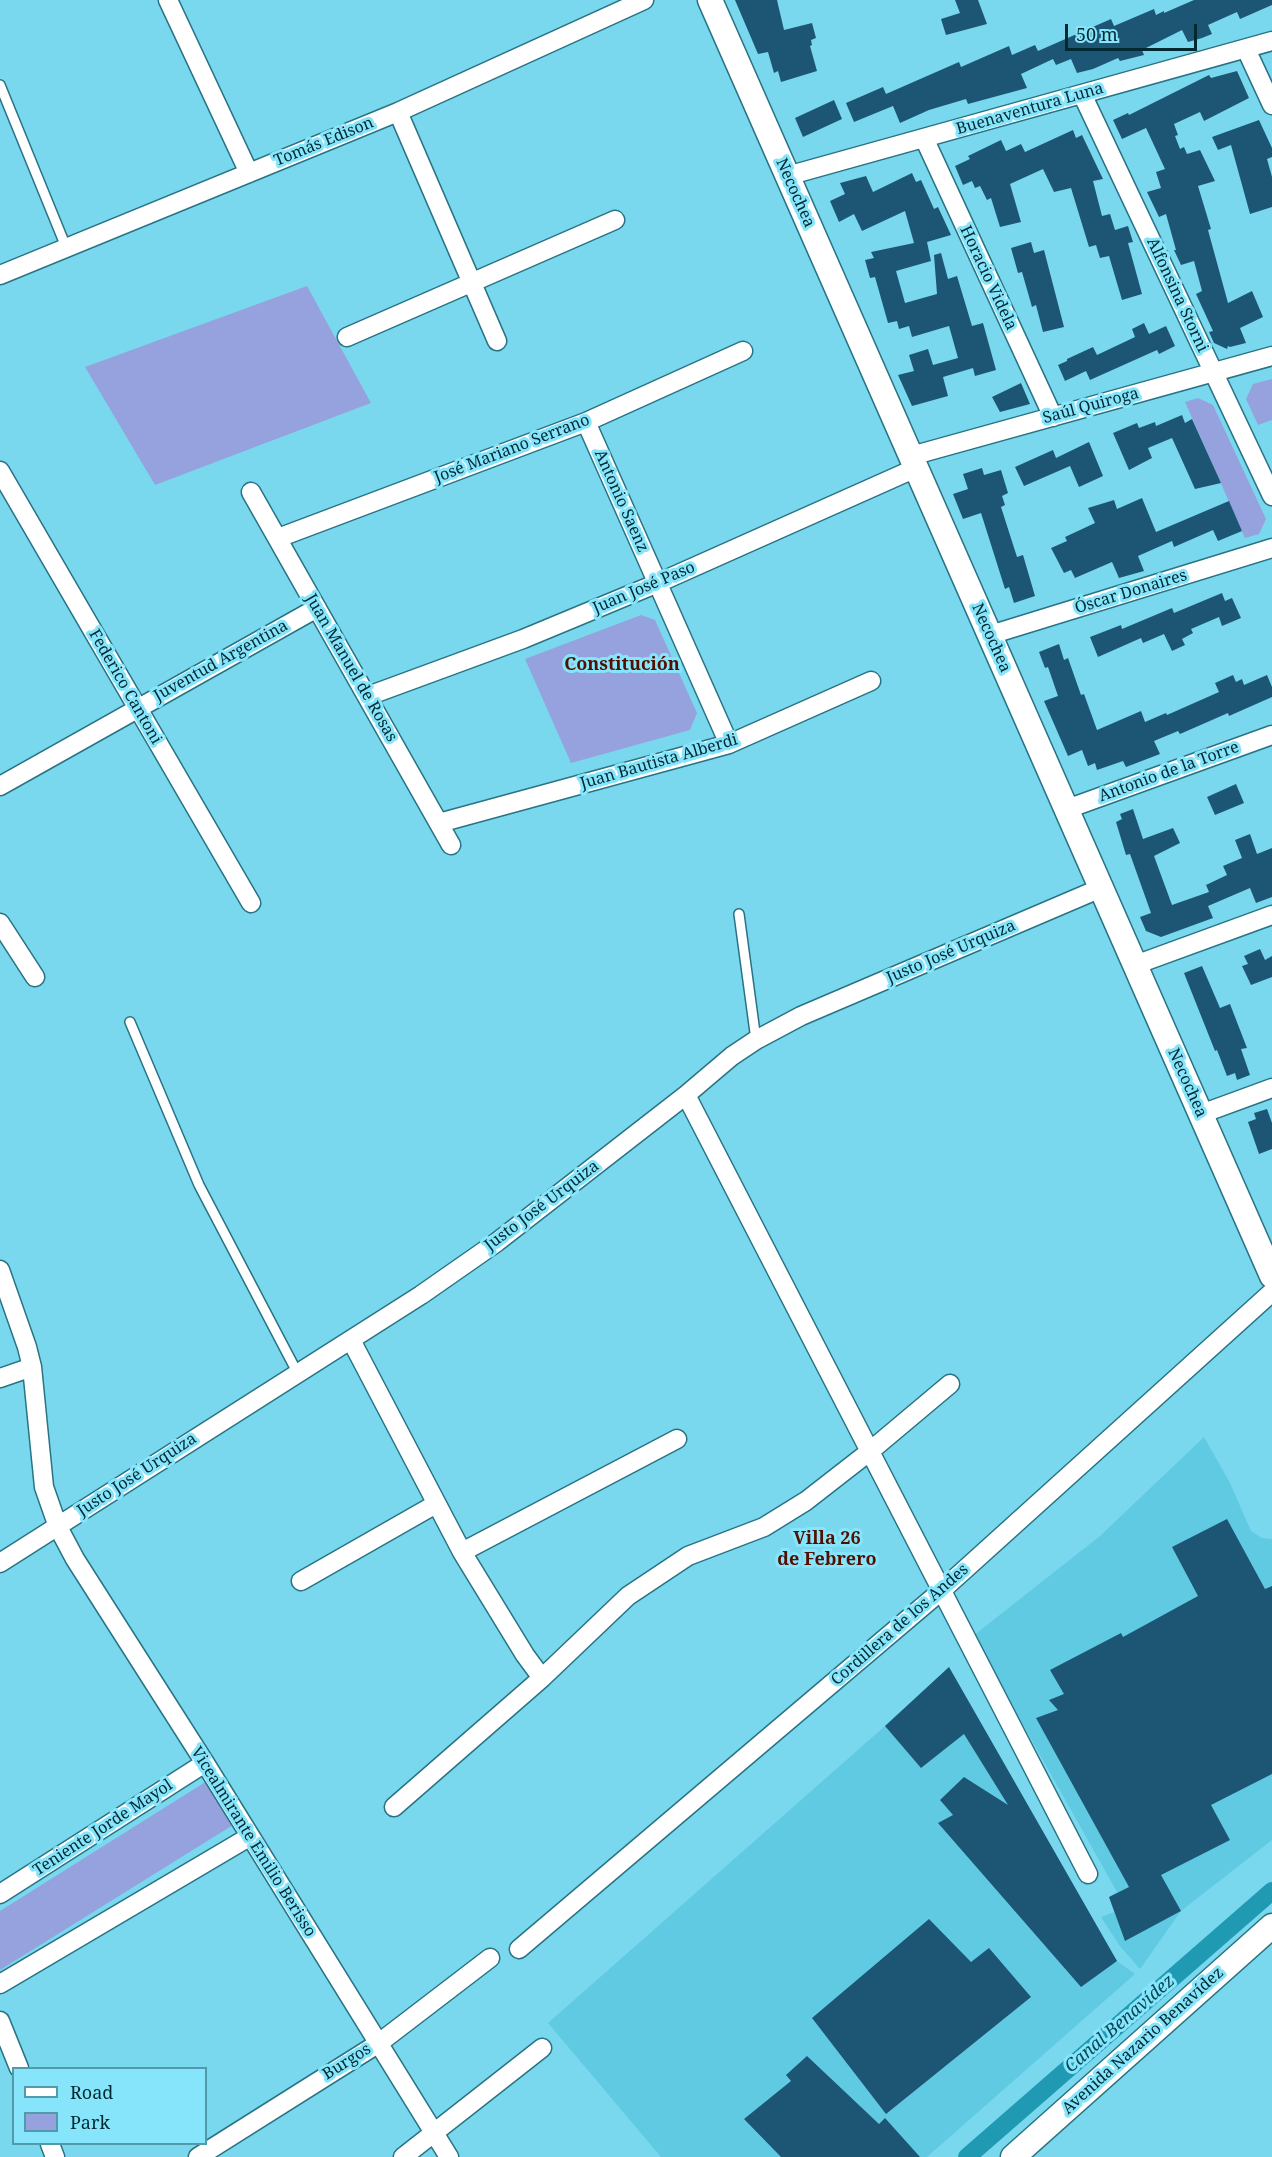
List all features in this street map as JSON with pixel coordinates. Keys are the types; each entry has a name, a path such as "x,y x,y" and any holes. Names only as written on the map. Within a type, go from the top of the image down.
{"main road":[{"name":"Necochea","path":"710,0 1272,1276"},
{"name":"Avenida Nazario Benavídez","path":"1014,2157 1272,1926"}],"street":[{"path":"168,0 249,173"},
{"name":"Tomás Edison","path":"0,275 398,112 644,0"},
{"name":"Buenaventura Luna","path":"788,176 1272,41"},
{"path":"1246,49 1272,105"},
{"name":"Alfonsina Storni","path":"1082,94 1272,496"},
{"path":"398,112 497,341"},
{"name":"Horacio Videla","path":"924,138 1053,417"},
{"path":"347,337 615,220"},
{"name":"José Mariano Serrano","path":"278,538 586,422 743,351"},
{"name":"Saúl Quiroga","path":"914,462 1053,417 1272,356"},
{"name":"Antonio Saenz","path":"586,422 729,744"},
{"name":"Juan José Paso","path":"368,696 524,639 658,583 914,462"},
{"name":"Federico Cantoni","path":"0,471 251,903"},
{"name":"Juan Manuel de Rosas","path":"251,492 451,845"},
{"name":"Óscar Donaires","path":"990,635 1272,548"},
{"name":"Juventud Argentina","path":"0,786 317,608"},
{"name":"Juan Bautista Alberdi","path":"439,823 729,744 871,681"},
{"name":"Antonio de la Torre","path":"1066,809 1272,735"},
{"name":"Justo José Urquiza","path":"0,1563 421,1295 497,1242 686,1095 723,1063 756,1040 801,1016 1101,888"},
{"path":"1135,965 1272,915"},
{"path":"0,923 35,977"},
{"path":"1201,1114 1272,1088"},
{"path":"686,1095 1088,1874"},
{"name":"Vicealmirante Emilio Berisso","path":"0,1270 32,1367 44,1487 58,1527 75,1558 449,2157"},
{"name":"Cordillera de los Andes","path":"519,1948 941,1591 1272,1292"},
{"path":"351,1340 462,1552 525,1655 542,1678"},
{"path":"0,1378 32,1367"},
{"path":"393,1808 542,1678 628,1596 688,1556 764,1527 806,1501 950,1384"},
{"path":"462,1552 676,1439"},
{"path":"301,1581 436,1504"},
{"name":"Teniente Jorde Mayol","path":"0,1894 205,1763"},
{"path":"0,1984 249,1837"},
{"name":"Burgos","path":"198,2157 379,2043 490,1958"},
{"path":"0,2021 19,2067"},
{"path":"403,2157 542,2048"}],"lane":[{"path":"0,85 66,248"},
{"path":"739,914 756,1040"},
{"path":"130,1022 199,1185 297,1372"}],"shaded area":[{"path":"1204,1437 1230,1483 1251,1531 1262,1538 1272,1539 1272,1840 1181,1911 1140,1969 1119,1945 1101,1917 1114,1912 1109,1897 1117,1892 973,1636 1100,1536"},
{"path":"949,1667 1117,1961 1135,1974 927,2157 661,2157 548,2023"}],"green space":[{"path":"307,286 371,403 155,485 85,367"},
{"path":"1272,379 1272,420 1258,425 1246,399 1253,384"},
{"path":"1198,398 1213,405 1266,519 1259,534 1245,538 1185,402"},
{"path":"641,615 655,620 697,713 690,730 571,763 525,659"},
{"path":"207,1781 233,1825 0,1970 0,1911"}],"building":[{"path":"735,0 777,0 784,30 812,23 816,38 811,40 812,45 810,46 817,71 781,82 778,71 774,73 768,52 758,54"},
{"path":"955,0 978,0 987,24 946,35 941,19 960,13"},
{"path":"1194,0 1272,0 1272,5 1240,19 1237,12 1208,25 1212,34 1202,38 1188,42 1182,30 1142,50 1144,55 1120,61 1118,58 1077,73 1071,59 1056,65 1053,59 1021,74 1027,88 968,104 966,99 929,110 900,123 893,106 854,122 846,103 883,87 886,94 959,62 961,67 1009,46 1012,55 1035,45 1038,51 1111,19 1114,26 1154,9 1156,15"},
{"path":"1237,71 1249,98 1204,121 1200,112 1174,124 1178,135 1175,136 1180,149 1184,147 1187,154 1200,150 1215,181 1198,186 1211,229 1208,230 1228,303 1252,291 1263,317 1240,328 1246,343 1228,346 1227,349 1214,343 1209,332 1213,331 1196,294 1202,291 1194,261 1181,265 1174,250 1176,250 1166,214 1159,217 1147,192 1161,188 1156,172 1165,169 1146,128 1122,139 1113,120 1128,113 1129,115 1209,75 1211,78"},
{"path":"834,100 842,119 803,137 795,118"},
{"path":"1259,120 1272,148 1272,157 1267,159 1272,177 1272,207 1250,214 1231,145 1218,150 1212,137"},
{"path":"1073,130 1076,138 1082,135 1103,179 1093,181 1102,216 1110,214 1115,230 1128,226 1133,242 1128,243 1142,294 1122,300 1109,256 1100,258 1096,245 1089,247 1071,188 1054,192 1043,169 1010,184 1021,222 1000,227 991,198 987,200 980,186 975,188 972,181 963,185 955,166 970,159 968,156 1001,140 1006,151 1021,144 1025,152"},
{"path":"912,173 916,182 921,180 934,209 938,207 951,235 927,242 931,261 896,271 905,303 937,294 934,255 941,253 948,279 957,276 972,326 983,323 996,370 975,376 973,368 943,377 948,396 912,406 898,375 914,371 909,355 928,349 933,365 958,358 949,326 912,337 909,326 899,329 897,321 888,323 875,277 870,278 865,260 874,258 871,252 914,243 905,211 862,231 854,214 839,222 830,201 845,194 840,183 866,176 873,192"},
{"path":"1031,242 1034,253 1044,250 1064,327 1043,332 1036,305 1032,307 1022,272 1018,273 1011,248"},
{"path":"1144,323 1149,334 1166,326 1175,346 1159,354 1157,350 1090,380 1086,371 1065,381 1058,365 1093,347 1097,355 1135,337 1132,329"},
{"path":"1021,383 1030,404 1000,412 992,397"},
{"path":"1182,415 1185,423 1192,419 1221,483 1195,489 1172,438 1148,448 1152,458 1129,470 1113,433 1137,423 1139,428 1155,422 1156,426"},
{"path":"1089,442 1103,476 1079,487 1070,466 1024,486 1015,467 1053,450 1056,458"},
{"path":"982,468 984,475 1001,470 1008,493 1002,496 1005,505 1001,507 1017,557 1023,555 1035,596 1014,603 1009,587 1005,589 981,513 963,519 953,494 968,489 963,474"},
{"path":"1142,498 1156,532 1229,501 1242,531 1218,541 1213,530 1174,547 1172,541 1138,556 1144,571 1119,578 1112,562 1075,578 1071,570 1064,573 1051,548 1067,541 1065,537 1095,523 1088,508 1114,500 1117,509"},
{"path":"1222,593 1225,601 1232,598 1241,618 1222,626 1219,617 1191,629 1193,633 1182,639 1185,645 1172,651 1164,634 1143,643 1141,638 1098,657 1090,637 1121,625 1122,629 1172,608 1174,613"},
{"path":"1059,644 1064,660 1068,658 1081,695 1084,694 1097,730 1141,711 1145,722 1166,713 1167,715 1219,692 1215,683 1233,675 1236,682 1242,679 1244,685 1267,675 1272,687 1272,697 1229,716 1228,713 1180,734 1178,731 1154,741 1160,754 1126,767 1123,761 1097,770 1095,763 1088,766 1082,750 1068,756 1044,701 1058,696 1048,667 1045,668 1039,652"},
{"path":"1236,784 1244,803 1215,815 1207,797"},
{"path":"1133,809 1143,839 1173,828 1180,843 1154,856 1172,905 1209,892 1206,885 1227,875 1223,866 1242,858 1235,840 1250,834 1257,854 1272,848 1272,897 1256,903 1250,888 1208,906 1213,918 1161,937 1146,931 1140,917 1151,913 1130,854 1126,855 1116,822 1122,819 1120,814"},
{"path":"1260,949 1265,960 1272,956 1272,977 1251,985 1242,966 1248,964 1244,956"},
{"path":"1202,966 1220,1008 1230,1004 1247,1048 1241,1049 1250,1075 1237,1080 1235,1073 1227,1076 1184,973"},
{"path":"1267,1109 1272,1123 1272,1149 1259,1154 1248,1122 1256,1119 1254,1113"},
{"path":"1227,1519 1265,1589 1272,1586 1272,1774 1211,1805 1230,1840 1161,1875 1181,1911 1125,1941 1109,1897 1129,1887 1036,1718 1058,1710 1049,1700 1064,1694 1050,1670 1121,1633 1123,1637 1198,1596 1172,1547"},
{"path":"949,1667 1117,1961 1081,1987 938,1823 953,1815 940,1800 964,1777 1008,1805 964,1734 921,1768 885,1726"},
{"path":"929,1919 971,1962 989,1948 1031,1997 886,2114 812,2018"},
{"path":"807,2056 879,2124 885,2118 920,2157 781,2157 744,2119 791,2081 786,2075"}],"waterway":[{"name":"Canal Benavídez","path":"967,2157 1272,1891"}],"district":[{"name":"Constitución","path":"622,665"},
{"name":"Villa 26 de Febrero","path":"827,1549"}]}
